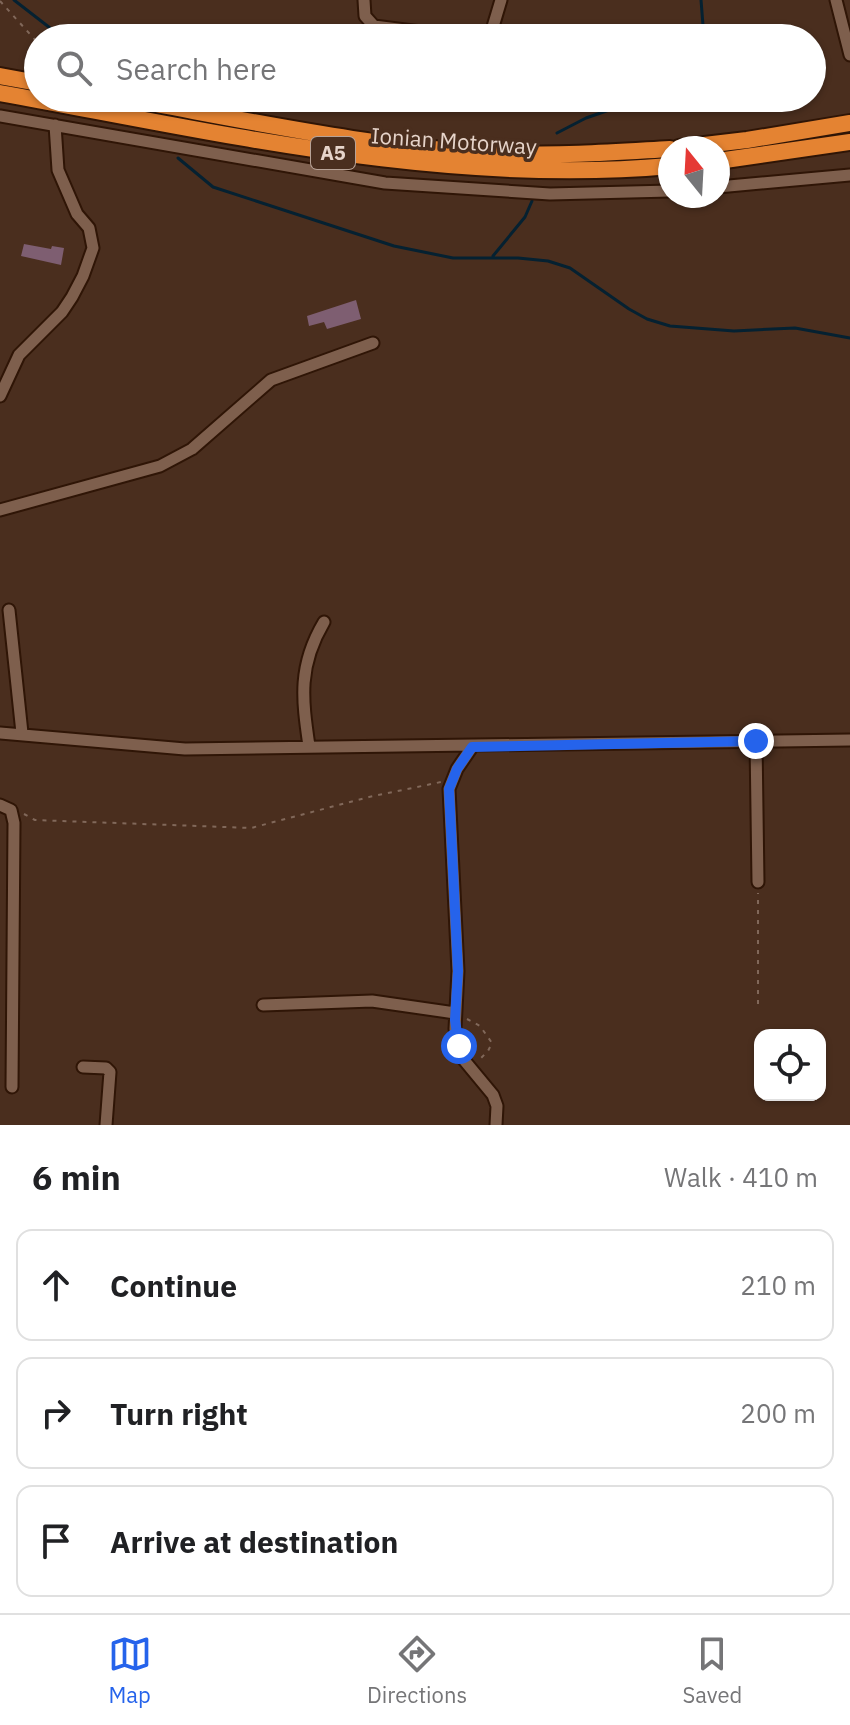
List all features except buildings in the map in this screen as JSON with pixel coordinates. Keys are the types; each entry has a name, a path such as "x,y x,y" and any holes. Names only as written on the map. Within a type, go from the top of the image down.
{"highway":[{"path":"0,76 24,80"},
{"name":"Ionian Motorway","path":"0,93 24,97"},
{"name":"Ionian Motorway","path":"105,112 325,152 409,162 544,170 658,167"},
{"name":"Ionian Motorway","path":"201,112 413,146 510,154 658,149"},
{"path":"730,142 850,123"},
{"path":"730,159 850,142"}],"street":[{"path":"364,0 365,16 372,24"},
{"path":"494,24 501,0"},
{"path":"836,0 850,55"},
{"path":"0,116 385,183 550,194 658,191"},
{"path":"0,396 19,355 57,318 72,297 93,248 89,228 77,214 58,170 55,125"},
{"path":"730,186 850,175"},
{"path":"0,510 160,466 202,440 271,380 373,343"},
{"path":"9,610 22,733"},
{"path":"309,746 303,682 306,659 324,622"},
{"path":"0,733 185,749 850,740"},
{"path":"756,741 758,882"},
{"path":"472,747 451,781 449,793 458,971 455,1013 462,1057 493,1095 497,1106 496,1125"},
{"path":"6,807 14,823 6,1064 12,1087"},
{"path":"263,1005 372,1001 455,1013"},
{"path":"83,1067 106,1068 110,1072 106,1125"}],"path":[{"path":"0,1 24,28"},
{"path":"6,807 35,820 251,828 369,797 451,781"},
{"path":"758,882 758,1004"},
{"path":"455,1013 480,1026 492,1043 488,1051 470,1067"}],"waterway":[{"path":"14,0 45,24"},
{"path":"701,0 703,24"},
{"path":"557,133 603,112"},
{"path":"178,158 213,187 394,246 453,258 518,258 548,261 570,268 629,309 670,326 734,331 795,328 850,338"},
{"path":"493,256 525,217 532,201"}],"route":[{"path":"459,1046 455,1029 458,971 449,789 457,769 472,747 756,741"}]}
